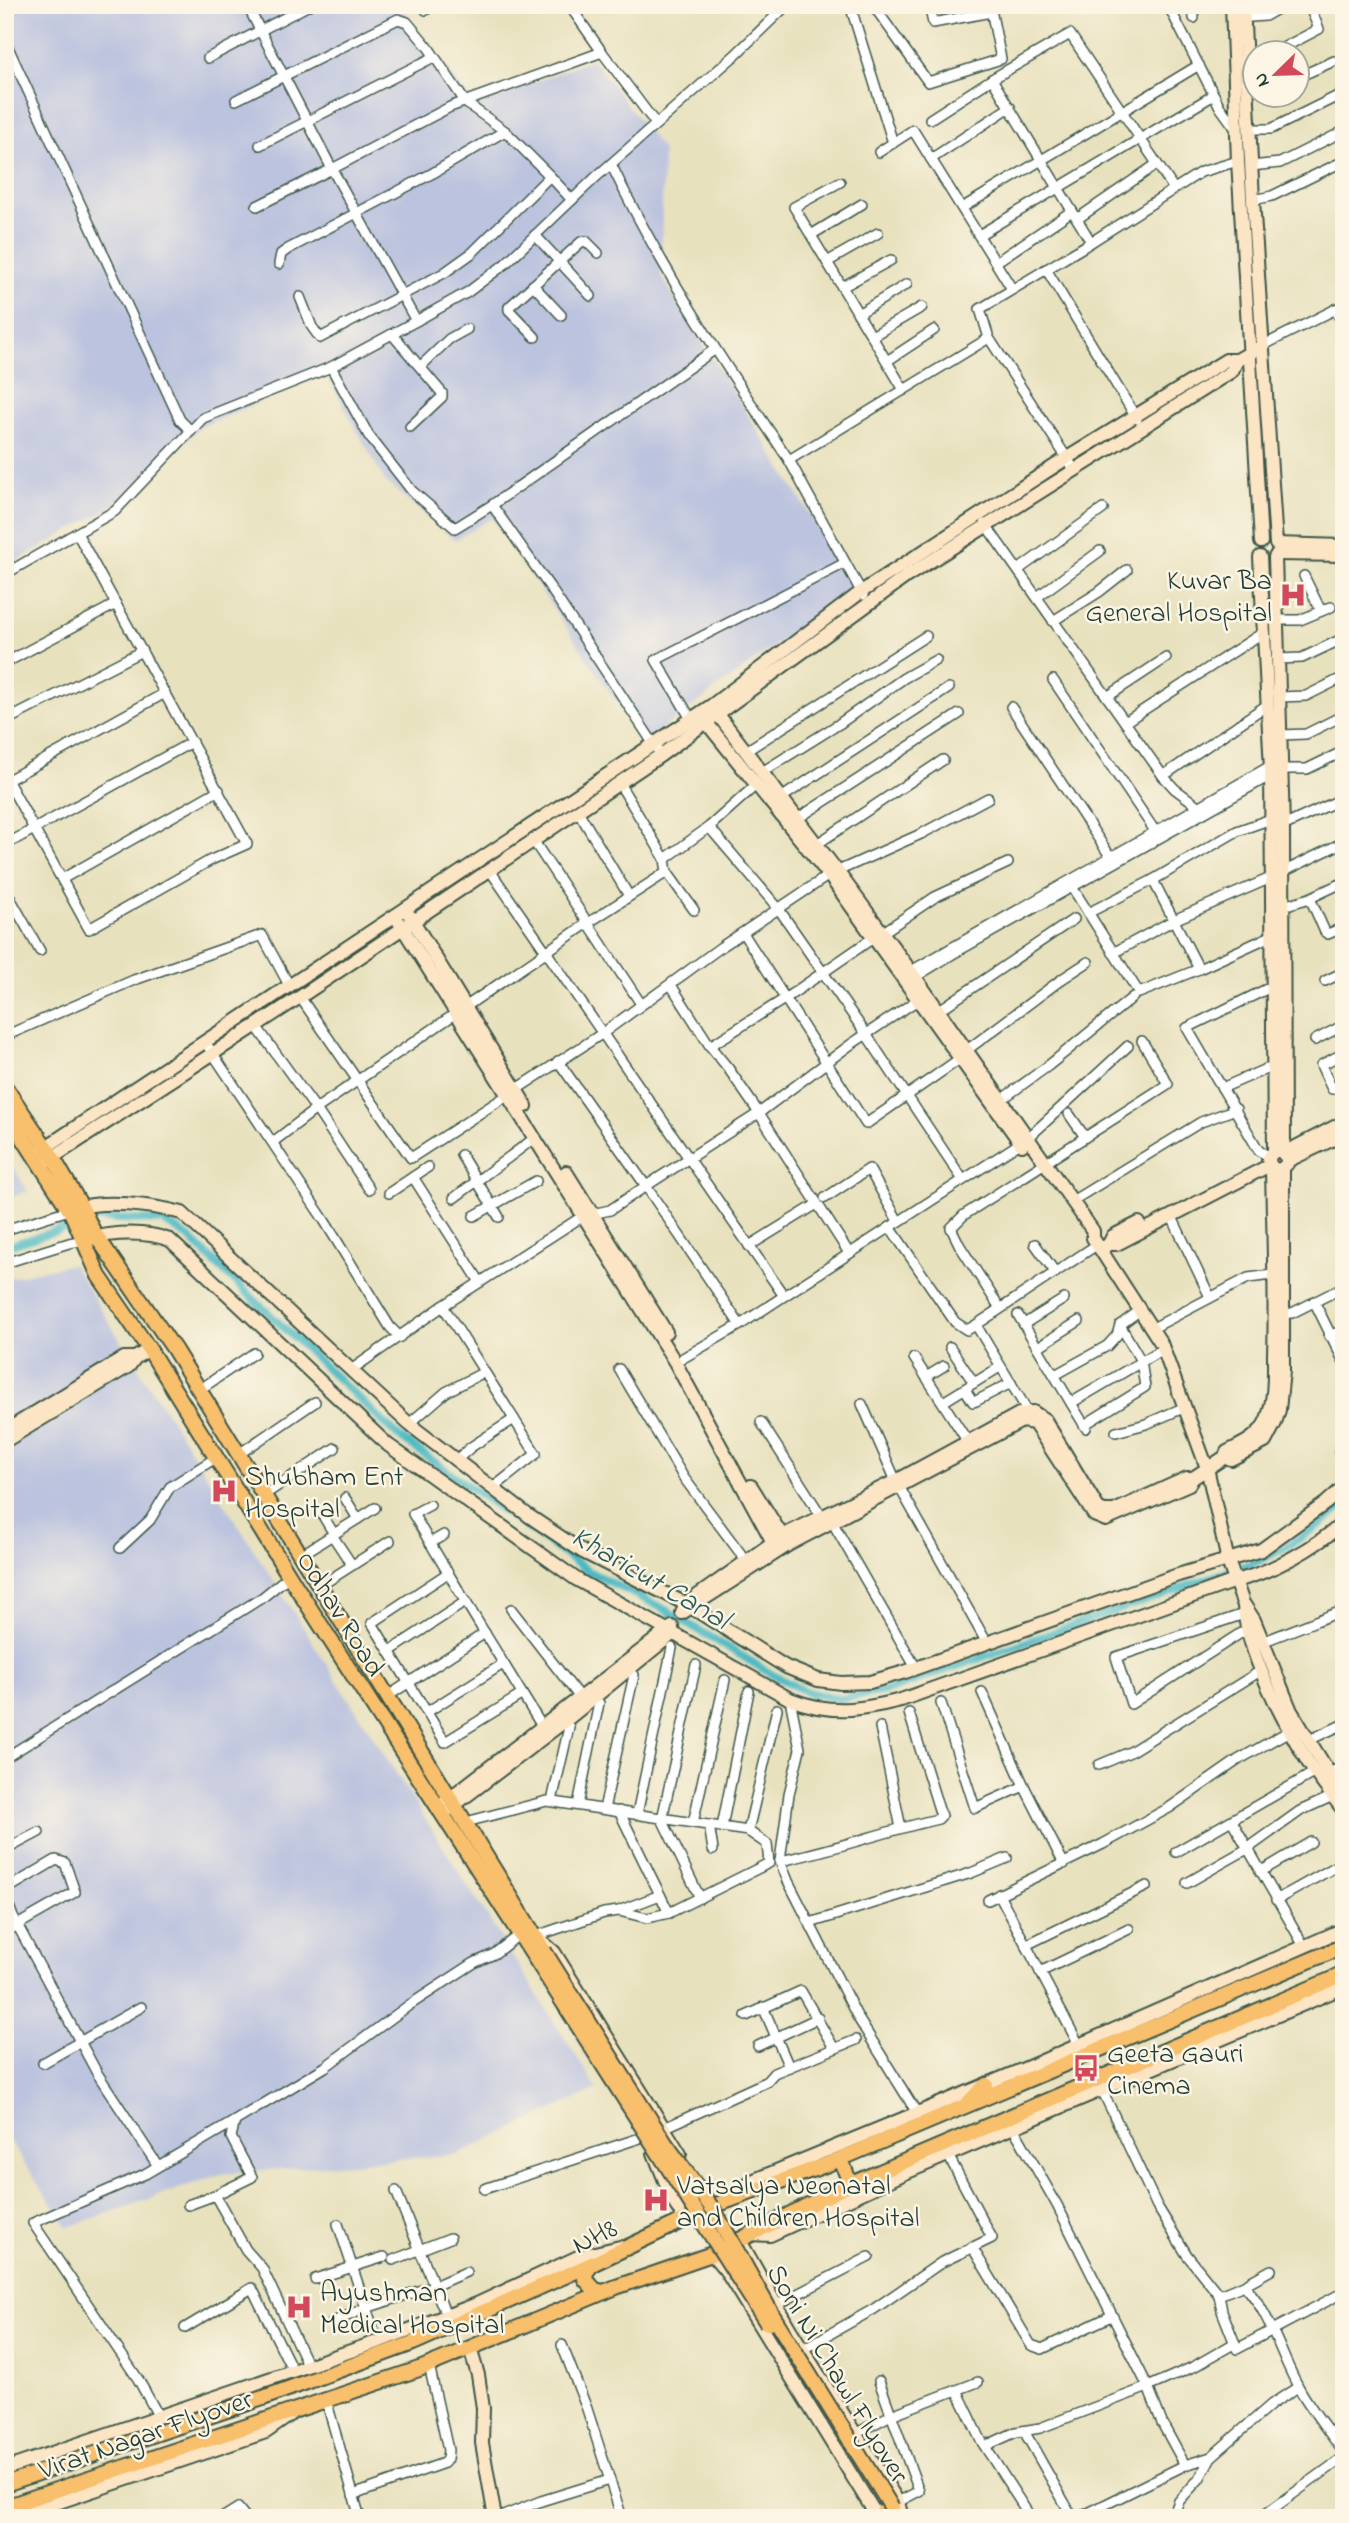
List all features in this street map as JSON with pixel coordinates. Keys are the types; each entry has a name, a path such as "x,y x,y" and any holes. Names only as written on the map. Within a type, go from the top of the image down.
{"main road":[{"path":"5,1087 89,1236"},
{"path":"5,1110 43,1156"},
{"name":"Odhav Road","path":"89,1236 99,1276 149,1349 289,1576 440,1811 527,1938"},
{"name":"Odhav Road","path":"89,1236 199,1390 239,1454 466,1822 527,1938"},
{"name":"Soni Ni Chawl Flyover","path":"527,1938 664,2143 720,2220 773,2316 891,2513"},
{"name":"NH8","path":"281,2391 413,2343 593,2264 716,2205 841,2159 941,2110 967,2106 1344,1946"},
{"name":"NH8","path":"301,2408 429,2365 604,2292 712,2254 850,2185 1344,1974"},
{"path":"967,2106 973,2096 986,2085"},
{"path":"974,2132 1008,2131"},
{"path":"841,2159 850,2185"},
{"path":"593,2264 586,2272 585,2279 595,2290 604,2292"},
{"name":"Virat Nagar Flyover","path":"5,2484 281,2391"},
{"name":"Virat Nagar Flyover","path":"5,2507 301,2408"}],"street":[{"path":"247,5 306,121 416,321"},
{"path":"208,58 309,5"},
{"path":"422,5 426,10 432,5"},
{"path":"569,5 656,124"},
{"path":"5,574 115,512 203,418 331,368 468,292 505,264 787,5"},
{"path":"850,5 893,143"},
{"path":"873,5 928,82 1002,60 990,9 933,23 929,5"},
{"path":"1168,5 1220,107 1243,130 1271,129 1344,93"},
{"path":"1193,5 1194,18"},
{"path":"1238,12 1265,16 1284,5"},
{"path":"1302,38 1319,29 1309,5"},
{"path":"1341,5 1344,10"},
{"path":"1238,12 1245,38"},
{"path":"1024,1416 1034,1423 1094,1515 1112,1520 1189,1484 1206,1468 1225,1457 1231,1460 1265,1442 1275,1423 1283,1371 1279,1314 1273,986 1273,935 1278,875 1276,768 1267,705 1258,548 1261,542 1250,354 1238,12"},
{"path":"236,100 398,19 407,22 466,103 505,131 572,200"},
{"path":"930,119 1070,34 1174,189"},
{"path":"5,41 180,420 191,431"},
{"path":"257,206 450,107 602,52"},
{"path":"260,145 434,57"},
{"path":"1310,72 1334,61"},
{"path":"962,208 1199,65"},
{"path":"992,79 1091,242"},
{"path":"979,235 1214,95"},
{"path":"931,159 1010,107"},
{"path":"1243,130 1248,108"},
{"path":"879,152 913,130 1012,289"},
{"path":"279,264 281,254 288,248 433,173 505,131"},
{"path":"1071,464 989,338 980,309 1200,172 1245,163 1280,163 1344,131"},
{"path":"1253,200 1272,195 1344,162"},
{"path":"1245,163 1253,200 1276,552 1281,735 1276,768"},
{"path":"611,164 640,226 714,350 789,460 864,597"},
{"path":"996,262 1157,164"},
{"path":"300,297 312,327 320,338 444,273 472,253 550,176"},
{"path":"840,182 794,207 904,390"},
{"path":"811,235 862,204"},
{"path":"827,262 877,233"},
{"path":"536,235 592,296"},
{"path":"535,337 508,308 585,241 597,253"},
{"path":"842,287 891,260"},
{"path":"1046,269 1138,421"},
{"path":"858,314 907,284"},
{"path":"533,285 561,315"},
{"path":"872,336 922,307"},
{"path":"43,1156 256,1026 578,811 619,783 699,718 714,710 864,597 1138,421 1226,360 1237,360 1250,354 1339,307 1344,325"},
{"path":"421,366 449,339 467,329"},
{"path":"887,361 934,330"},
{"path":"392,334 440,389 442,397 410,427"},
{"path":"789,460 989,338"},
{"path":"331,368 369,436 403,480 455,528 714,350"},
{"path":"492,505 657,750"},
{"path":"1018,570 1103,509"},
{"path":"983,521 1163,776 1198,806"},
{"path":"76,533 219,790 247,844 211,860 89,929 6,778 165,693"},
{"path":"1261,542 1270,540 1276,552"},
{"path":"1260,558 1266,560 1276,552 1344,546"},
{"path":"1037,597 1100,551"},
{"path":"1276,552 1344,555"},
{"path":"845,563 656,660 699,718 833,873 908,977 938,1011 964,1054 1024,1140 1093,1231 1163,1349 1206,1468 1228,1561 1244,1609 1247,1629 1262,1670 1315,1772 1338,1794"},
{"path":"1053,621 1099,592 1127,570"},
{"path":"1304,576 1321,611"},
{"path":"5,663 116,604"},
{"path":"1125,722 1264,626 1277,620 1300,620 1331,607"},
{"path":"746,751 926,636"},
{"path":"1278,659 1303,658 1344,638"},
{"path":"5,721 142,651"},
{"path":"1107,696 1166,658"},
{"path":"762,772 839,724 904,678 936,660"},
{"path":"1279,697 1306,696 1344,677"},
{"path":"1053,680 1155,831"},
{"path":"781,798 949,688"},
{"path":"1163,776 1267,705"},
{"path":"1011,707 1110,856"},
{"path":"714,710 817,844 833,873"},
{"path":"797,819 959,714"},
{"path":"1281,735 1306,734 1344,715"},
{"path":"5,845 192,742"},
{"path":"43,1156 205,1042 400,913 657,750"},
{"path":"908,977 1198,806 1276,768 1307,769 1344,751"},
{"path":"817,844 943,760"},
{"path":"908,977 1072,887 1276,768"},
{"path":"619,783 665,859 667,872 694,909"},
{"path":"665,859 709,827 757,785"},
{"path":"62,879 219,790"},
{"path":"300,997 411,1158 511,1090 603,1033 778,908 833,873 921,834 988,798"},
{"path":"1088,914 1237,831 1277,823 1344,798"},
{"path":"578,811 629,896"},
{"path":"709,827 778,908 963,1180"},
{"path":"533,840 641,1004"},
{"path":"1114,953 1174,920 1278,875 1344,842"},
{"path":"710,1046 935,897 1008,863"},
{"path":"489,869 784,1296"},
{"path":"273,1142 316,1109 667,872"},
{"path":"1278,875 1283,906 1273,1275 1279,1314"},
{"path":"1153,880 1199,969"},
{"path":"1283,906 1310,898 1344,882"},
{"path":"1072,887 1139,993 1273,935"},
{"path":"5,889 40,950"},
{"path":"1310,898 1325,932 1328,934 1344,927"},
{"path":"400,913 587,1214 780,1544"},
{"path":"938,1011 1074,919"},
{"path":"743,933 866,1124 908,1097 1045,991 1088,962"},
{"path":"5,1036 134,980 262,935 290,987"},
{"path":"1325,981 1344,972"},
{"path":"908,977 919,999 1001,1100 1024,1140"},
{"path":"671,985 710,1046 821,1201 849,1252"},
{"path":"1273,986 1187,1028 1259,1151 1276,1160"},
{"path":"1001,1100 1048,1066 1133,997"},
{"path":"351,1370 443,1306 587,1214 610,1210 690,1159 919,999"},
{"path":"1315,1040 1344,1025"},
{"path":"256,1026 369,1189"},
{"path":"1000,1308 960,1247 951,1228 964,1215 1168,1084 1142,1041"},
{"path":"205,1042 324,1220 390,1327 400,1337"},
{"path":"682,1359 740,1325 1024,1140 1128,1046"},
{"path":"1344,1054 1321,1065 1332,1089 1344,1083"},
{"path":"558,1060 740,1325"},
{"path":"1222,1088 1266,1069"},
{"path":"511,1090 536,1137 682,1359 757,1496 780,1544"},
{"path":"1072,1201 1201,1122 1236,1109"},
{"path":"1069,1114 1085,1137"},
{"path":"1042,1164 1087,1237 1100,1244 1117,1244 1344,1122"},
{"path":"749,1246 869,1169 894,1224 955,1322 967,1330 1113,1236 1276,1160 1344,1134"},
{"path":"454,1198 536,1137"},
{"path":"461,1155 499,1217"},
{"path":"389,1193 428,1167"},
{"path":"413,1177 480,1282"},
{"path":"474,1216 536,1181"},
{"path":"5,1230 74,1210 149,1206 182,1213 408,1424 455,1461 583,1552 786,1667 818,1680 841,1683 870,1682 1178,1575 1261,1550 1283,1536 1344,1487"},
{"path":"1171,1215 1210,1297"},
{"path":"5,1263 89,1236 155,1234 170,1240 388,1445 576,1579 671,1629 790,1699 808,1706 835,1711 866,1708 901,1700 1235,1581 1256,1576 1279,1565 1343,1523"},
{"path":"1035,1244 1055,1272"},
{"path":"1151,1329 1248,1278 1273,1275"},
{"path":"1279,1314 1292,1313 1344,1287"},
{"path":"1024,1324 1064,1299"},
{"path":"1314,1301 1343,1361"},
{"path":"443,1306 536,1454 493,1488"},
{"path":"1055,1375 1107,1346 1117,1335 1120,1325 1139,1311"},
{"path":"1018,1315 1085,1427 1142,1390 1146,1382 1141,1361 1120,1325"},
{"path":"1038,1347 1079,1321"},
{"path":"976,1325 1024,1405 1024,1416"},
{"path":"1329,1336 1344,1330"},
{"path":"950,1347 974,1383"},
{"path":"5,1441 129,1366 135,1358 149,1349"},
{"path":"1071,1403 1163,1349"},
{"path":"199,1390 254,1353"},
{"path":"5,1431 124,1358 135,1358"},
{"path":"914,1358 968,1442"},
{"path":"926,1377 944,1366"},
{"path":"943,1402 1000,1367"},
{"path":"619,1369 684,1478 747,1562"},
{"path":"408,1424 446,1392 484,1372"},
{"path":"965,1389 974,1402 1011,1383"},
{"path":"239,1454 315,1402"},
{"path":"862,1404 897,1483 987,1643"},
{"path":"1116,1432 1146,1424 1183,1408"},
{"path":"453,1801 570,1717 671,1629 685,1610 747,1562 827,1517 1024,1416"},
{"path":"897,1483 968,1442 1024,1416"},
{"path":"455,1461 471,1447 514,1419"},
{"path":"761,1422 827,1517 916,1668"},
{"path":"264,1495 335,1448"},
{"path":"120,1548 150,1520 170,1487 217,1457"},
{"path":"345,1497 358,1519"},
{"path":"430,1505 413,1514 543,1728"},
{"path":"301,1555 375,1508"},
{"path":"320,1511 352,1565"},
{"path":"430,1543 444,1535"},
{"path":"320,1586 390,1541"},
{"path":"685,1610 780,1544"},
{"path":"448,1573 372,1623 445,1742 521,1695"},
{"path":"5,1758 263,1597 289,1576"},
{"path":"390,1651 466,1602"},
{"path":"511,1609 581,1699"},
{"path":"1244,1609 1116,1657 1131,1704 1247,1629"},
{"path":"1244,1609 1254,1620 1291,1711 1329,1773 1344,1811"},
{"path":"1262,1642 1344,1610"},
{"path":"440,1811 671,1629"},
{"path":"388,1696 485,1633"},
{"path":"637,1814 672,1648"},
{"path":"427,1712 503,1664"},
{"path":"696,1665 662,1819 700,1898"},
{"path":"1099,1765 1130,1752 1262,1670"},
{"path":"604,1809 634,1675"},
{"path":"693,1823 725,1680"},
{"path":"722,1827 749,1691"},
{"path":"982,1692 1024,1786 1064,1864"},
{"path":"790,1699 800,1749 789,1794 780,1861 867,2034 917,2113"},
{"path":"578,1805 599,1703"},
{"path":"941,1703 975,1808 1024,1786"},
{"path":"748,1831 777,1709"},
{"path":"780,1861 823,1852 941,1816 909,1713"},
{"path":"1308,1740 1344,1724"},
{"path":"552,1801 569,1727"},
{"path":"880,1727 901,1828"},
{"path":"988,1900 1064,1864 1169,1808 1238,1760 1291,1730"},
{"path":"1329,1773 1344,1766"},
{"path":"1177,1852 1315,1772"},
{"path":"1187,1883 1247,1849 1300,1811 1338,1794"},
{"path":"466,1822 552,1801 748,1831 767,1844 769,1863 669,1913 647,1918 620,1911"},
{"path":"619,1811 669,1913"},
{"path":"1231,1821 1304,1946"},
{"path":"709,1825 713,1850"},
{"path":"5,1850 39,1832"},
{"path":"1259,1872 1311,1842"},
{"path":"810,1923 971,1873 1007,1858"},
{"path":"5,1890 56,1860 65,1863 75,1892 5,1932"},
{"path":"1276,1900 1344,1862"},
{"path":"1026,1945 1146,1886"},
{"path":"999,1894 1079,2045"},
{"path":"5,1895 17,1925 79,2042 158,2166"},
{"path":"159,2417 138,2379 33,2223 145,2174 236,2121 326,2067 408,2006 474,1963 527,1938 604,1913 620,1911 660,1895"},
{"path":"1040,1972 1129,1929"},
{"path":"731,2200 752,2181 917,2113 941,2110 986,2085 1344,1929"},
{"path":"527,1938 554,1952 664,2128 716,2205"},
{"path":"527,1938 529,1960 655,2155 673,2201 685,2219"},
{"path":"891,2513 855,2434 776,2305 745,2237 770,2235 948,2155 1344,1987"},
{"path":"746,2015 802,1990 834,2048"},
{"path":"43,2063 141,2007"},
{"path":"763,2007 789,2067"},
{"path":"758,2046 818,2018"},
{"path":"664,2128 765,2082 774,2073 856,2040"},
{"path":"1102,2090 1157,2206 1187,2255 1219,2295 1222,2311 1237,2349 1344,2292"},
{"path":"188,2205 252,2177 232,2137 236,2121"},
{"path":"1008,2131 1057,2205 1149,2387 1163,2423 1185,2465"},
{"path":"484,2189 643,2137"},
{"path":"803,2349 874,2309 942,2262 992,2238 948,2155"},
{"path":"396,2191 446,2315"},
{"path":"215,2195 246,2250 262,2268 308,2366"},
{"path":"338,2224 374,2330"},
{"path":"315,2279 450,2238"},
{"path":"5,2469 308,2366 477,2304 578,2256 632,2244"},
{"path":"972,2247 1031,2345 1042,2349 1111,2316"},
{"path":"712,2254 891,2513"},
{"path":"776,2305 869,2257"},
{"path":"1219,2295 1244,2286 1271,2270"},
{"path":"333,2322 466,2272"},
{"path":"1244,2286 1251,2292 1272,2330 1298,2387 1344,2455 1260,2518"},
{"path":"185,2328 252,2288 293,2371"},
{"path":"985,2446 1149,2387 1235,2343"},
{"path":"562,2345 587,2409 622,2518"},
{"path":"470,2348 483,2408 482,2443 497,2518 609,2480"},
{"path":"353,2495 444,2463 447,2459 448,2450 429,2365"},
{"path":"276,2377 281,2391"},
{"path":"879,2381 919,2491 891,2513"},
{"path":"855,2434 891,2415 978,2382"},
{"path":"1175,2518 1179,2501 1199,2479 1212,2457 1272,2404 1298,2387"},
{"path":"957,2390 985,2446 1031,2518"},
{"path":"326,2400 360,2518"},
{"path":"12,2518 266,2432 301,2408"},
{"path":"1024,2431 1075,2518 1185,2465 1212,2457"},
{"path":"222,2518 238,2508 246,2518"}],"shaded area":[{"path":"5,5 399,5 475,106 592,59 663,151 661,276 855,586 644,742 492,518 455,540 385,481 326,374 201,427 110,508 5,567"},
{"path":"5,1154 28,1191 5,1200"},
{"path":"72,1264 597,2089 458,2154 221,2174 68,2227 5,2135 5,1279"}],"waterway":[{"name":"Kharicut Canal","path":"5,1247 96,1218 163,1221 188,1237 398,1436 588,1571 664,1609 773,1675 807,1692 840,1699 886,1691 1261,1560 1305,1535 1344,1504"}],"place":[{"name":"Kuvar Ba General Hospital","path":"1293,595"},
{"name":"Shubham Ent Hospital","path":"224,1491"},
{"name":"Geeta Gauri Cinema","path":"1086,2068"},
{"name":"Vatsalya Neonatal and Children Hospital","path":"656,2200"},
{"name":"Ayushman Medical Hospital","path":"299,2307"}]}
